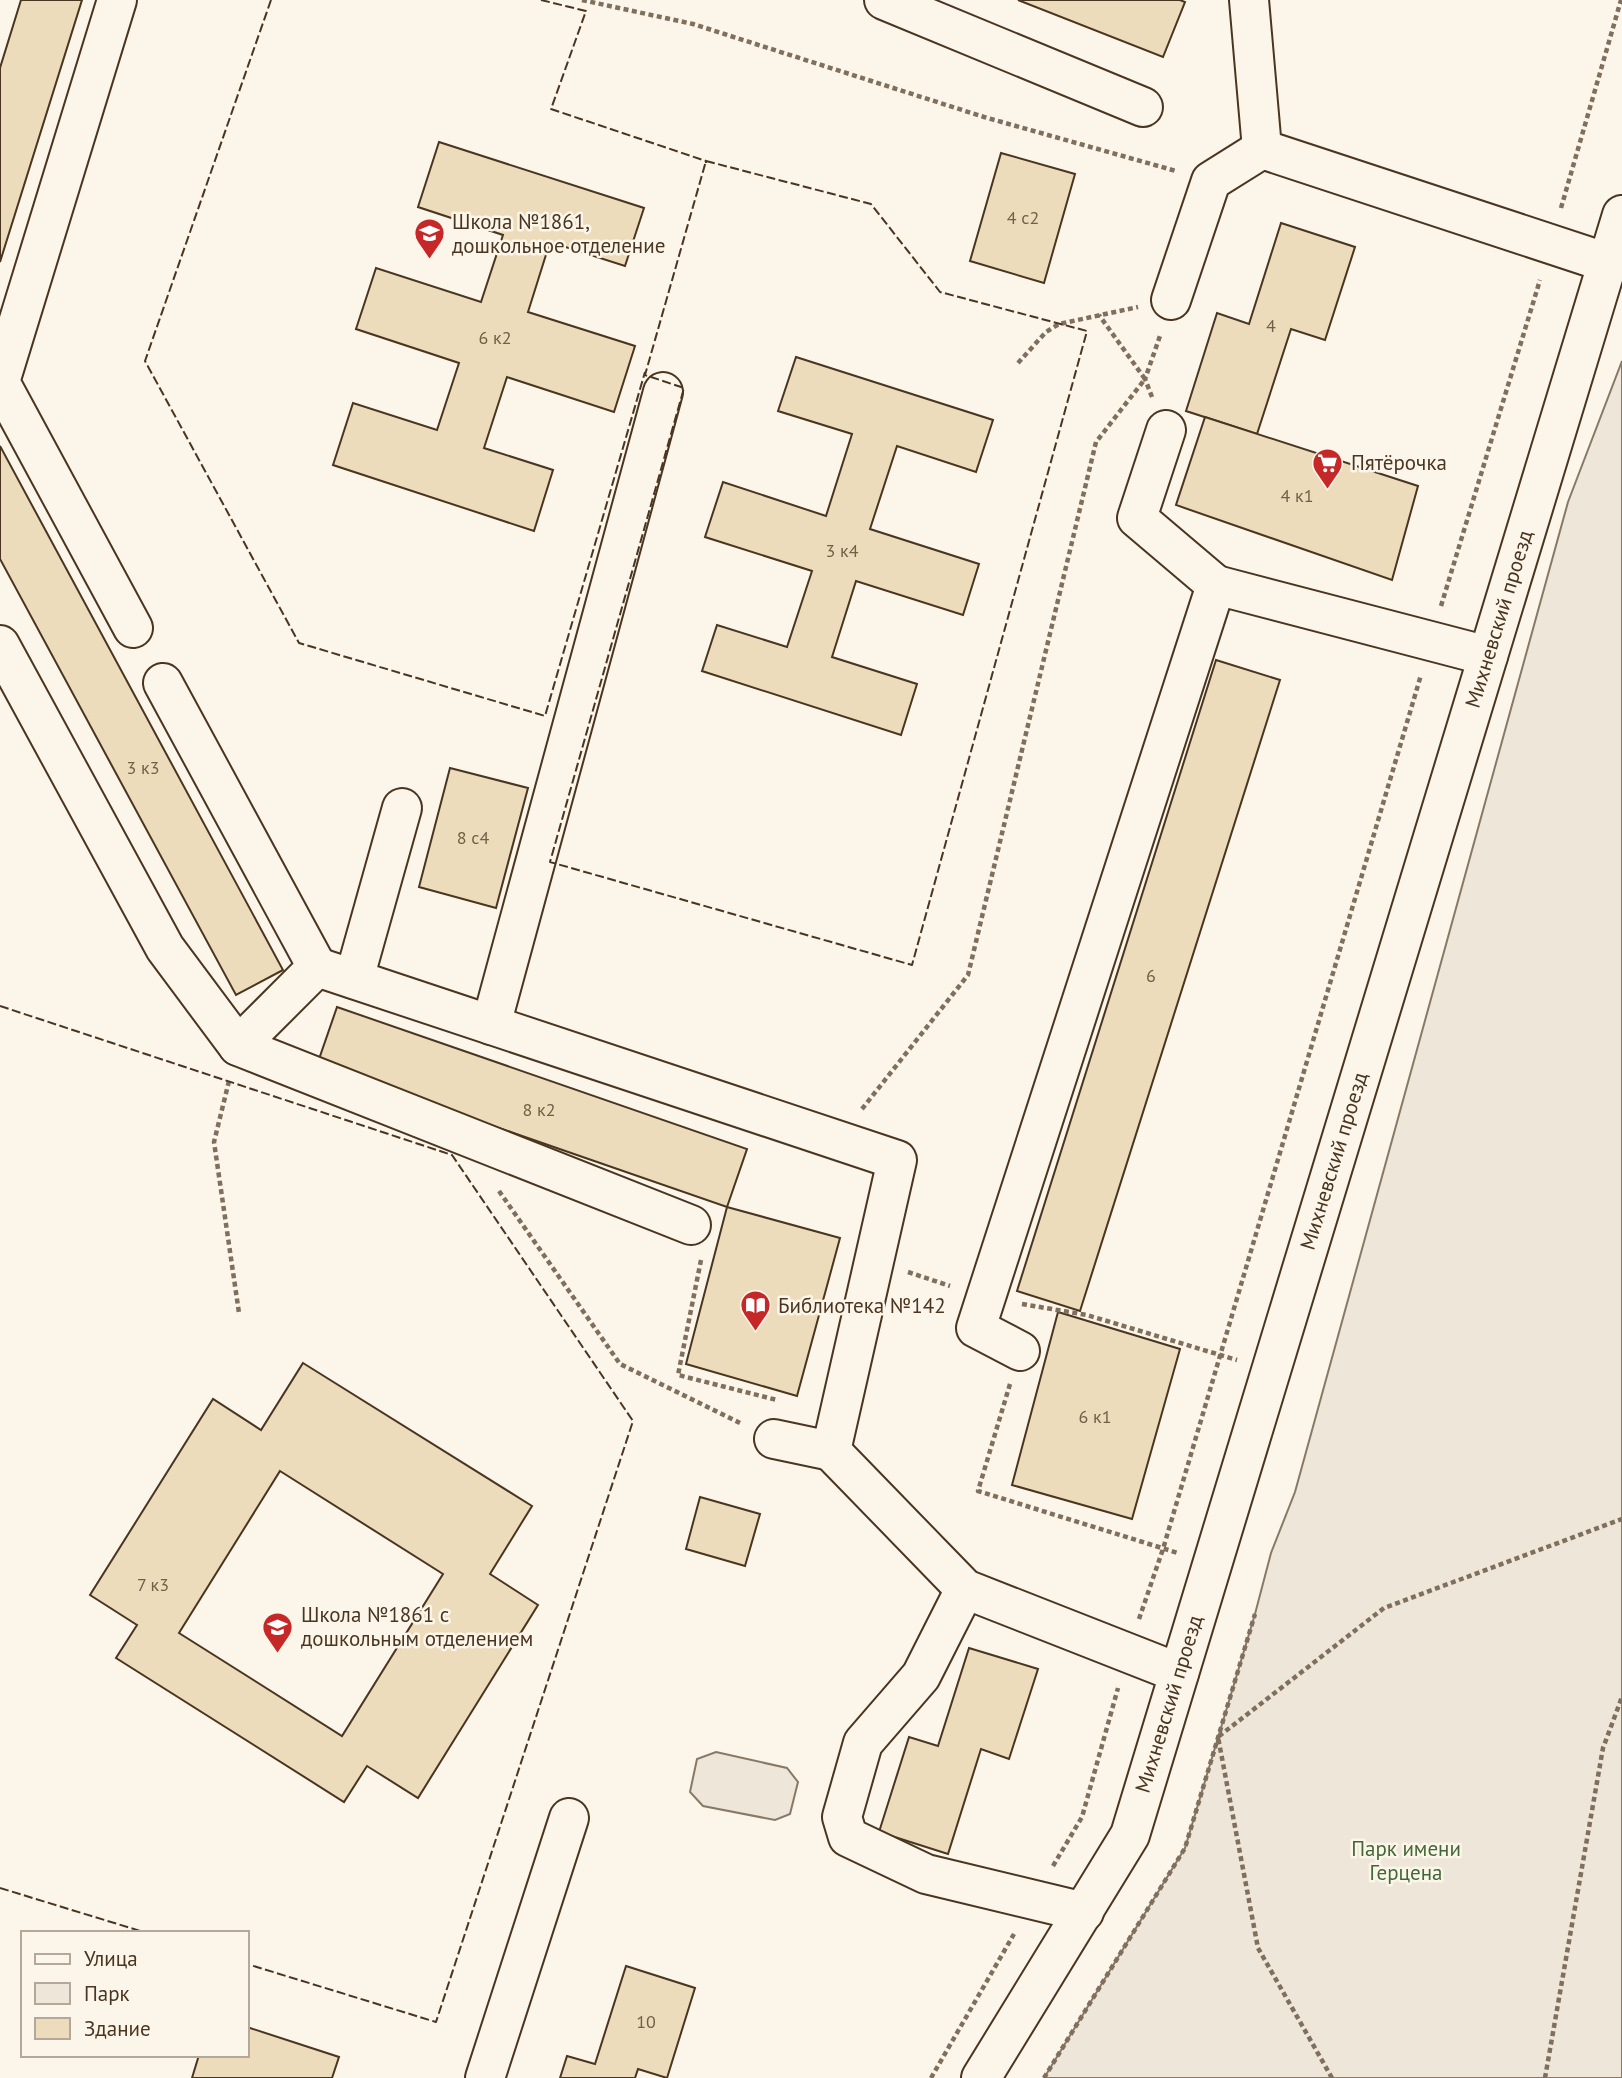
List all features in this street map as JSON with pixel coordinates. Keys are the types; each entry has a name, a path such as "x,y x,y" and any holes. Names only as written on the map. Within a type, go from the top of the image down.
{"street":[{"path":"117,0 0,382 133,628"},
{"path":"884,0 1143,107"},
{"path":"1249,0 1262,149"},
{"path":"1171,300 1211,181 1262,149"},
{"path":"1262,149 1608,263"},
{"name":"Михневский проезд","path":"981,2078 1130,1835 1622,215"},
{"path":"491,1025 663,392"},
{"path":"1166,430 1137,519 1216,585 1488,656"},
{"path":"1020,1351 976,1328 1216,585"},
{"path":"0,645 165,948 238,1046 691,1225"},
{"path":"163,683 317,967 897,1160 831,1451"},
{"path":"354,979 402,808"},
{"path":"238,1046 317,967"},
{"path":"774,1439 831,1451 965,1589 1179,1672"},
{"path":"965,1589 921,1676 863,1743 842,1816 848,1837 926,1874 1084,1912"},
{"path":"485,2078 569,1818"}],"path":[{"path":"582,0 692,24 984,117 1211,181"},
{"path":"931,2078 1082,1817 1128,1653 1163,1549 1621,0"},
{"path":"838,1140 968,975 1096,442 1145,379 1171,300 1059,324 1046,332 1018,363"},
{"path":"1099,315 1145,379 1166,430"},
{"path":"238,1046 214,1142 239,1312"},
{"path":"497,1188 620,1364 774,1439"},
{"path":"691,1225 707,1231 678,1375 786,1403"},
{"path":"874,1260 986,1298 1087,1315 1270,1370"},
{"path":"1020,1351 978,1491 1212,1564"},
{"path":"1332,2078 1258,1948 1218,1737 1384,1608 1622,1519"},
{"path":"1545,2078 1602,1748 1622,1697"}],"green space":[{"name":"Парк имени Герцена","path":"1622,361 1622,2078 1044,2078 1185,1848 1271,1553 1295,1492 1568,502"},
{"path":"716,1752 787,1768 798,1782 790,1814 775,1820 703,1806 690,1792 697,1759"}],"building":[{"path":"21,0 82,0 0,262 0,68"},
{"path":"1018,0 1180,0 1185,2 1163,57"},
{"path":"439,142 644,208 625,266 550,242 528,312 635,346 614,412 507,377 484,448 553,470 534,531 333,465 353,403 437,430 459,363 356,329 376,268 481,302 503,235 418,207"},
{"path":"1001,153 1075,174 1044,283 970,261"},
{"path":"1281,223 1355,247 1325,340 1291,329 1257,434 1186,411 1217,313 1249,324"},
{"path":"796,357 993,420 976,472 897,446 870,529 979,564 963,615 856,581 832,657 917,684 901,735 702,671 717,625 787,647 812,571 705,537 723,482 826,516 852,434 778,411"},
{"path":"1205,417 1418,486 1392,580 1176,505"},
{"path":"0,446 283,970 236,995 0,559"},
{"path":"1216,660 1280,680 1080,1311 1017,1291"},
{"path":"450,768 528,788 496,908 419,887"},
{"path":"337,1007 747,1149 727,1207 317,1065"},
{"path":"727,1207 840,1238 797,1396 686,1364"},
{"path":"1058,1312 1180,1349 1132,1519 1012,1485"},
{"path":"303,1363 532,1506 490,1574 538,1605 418,1798 367,1766 344,1802 116,1658 137,1625 90,1595 213,1399 261,1430","holes":["280,1471 443,1574 342,1736 179,1633"]},
{"path":"700,1497 760,1514 745,1566 686,1549"},
{"path":"969,1648 1038,1669 1009,1759 981,1749 948,1854 879,1832 909,1737 938,1746"},
{"path":"626,1966 695,1988 667,2078 638,2069 635,2078 560,2078 567,2056 595,2064"},
{"path":"248,2027 339,2057 332,2078 192,2078 198,2057 248,2057"}],"fence":[{"path":"271,0 145,361 299,643 545,716 645,372"},
{"path":"541,0 586,11 551,109 706,163"},
{"path":"706,161 871,204 940,292 1087,331 912,965 550,862 684,388 645,375 706,161"},
{"path":"0,1006 452,1155 633,1421 436,2022 248,1964"},
{"path":"0,1888 140,1931"}],"place":[{"name":"Школа №1861, дошкольное отделение","path":"429,261"},
{"name":"Пятёрочка","path":"1328,490"},
{"name":"Библиотека №142","path":"755,1333"},
{"name":"Школа №1861 с дошкольным отделением","path":"278,1654"}]}
